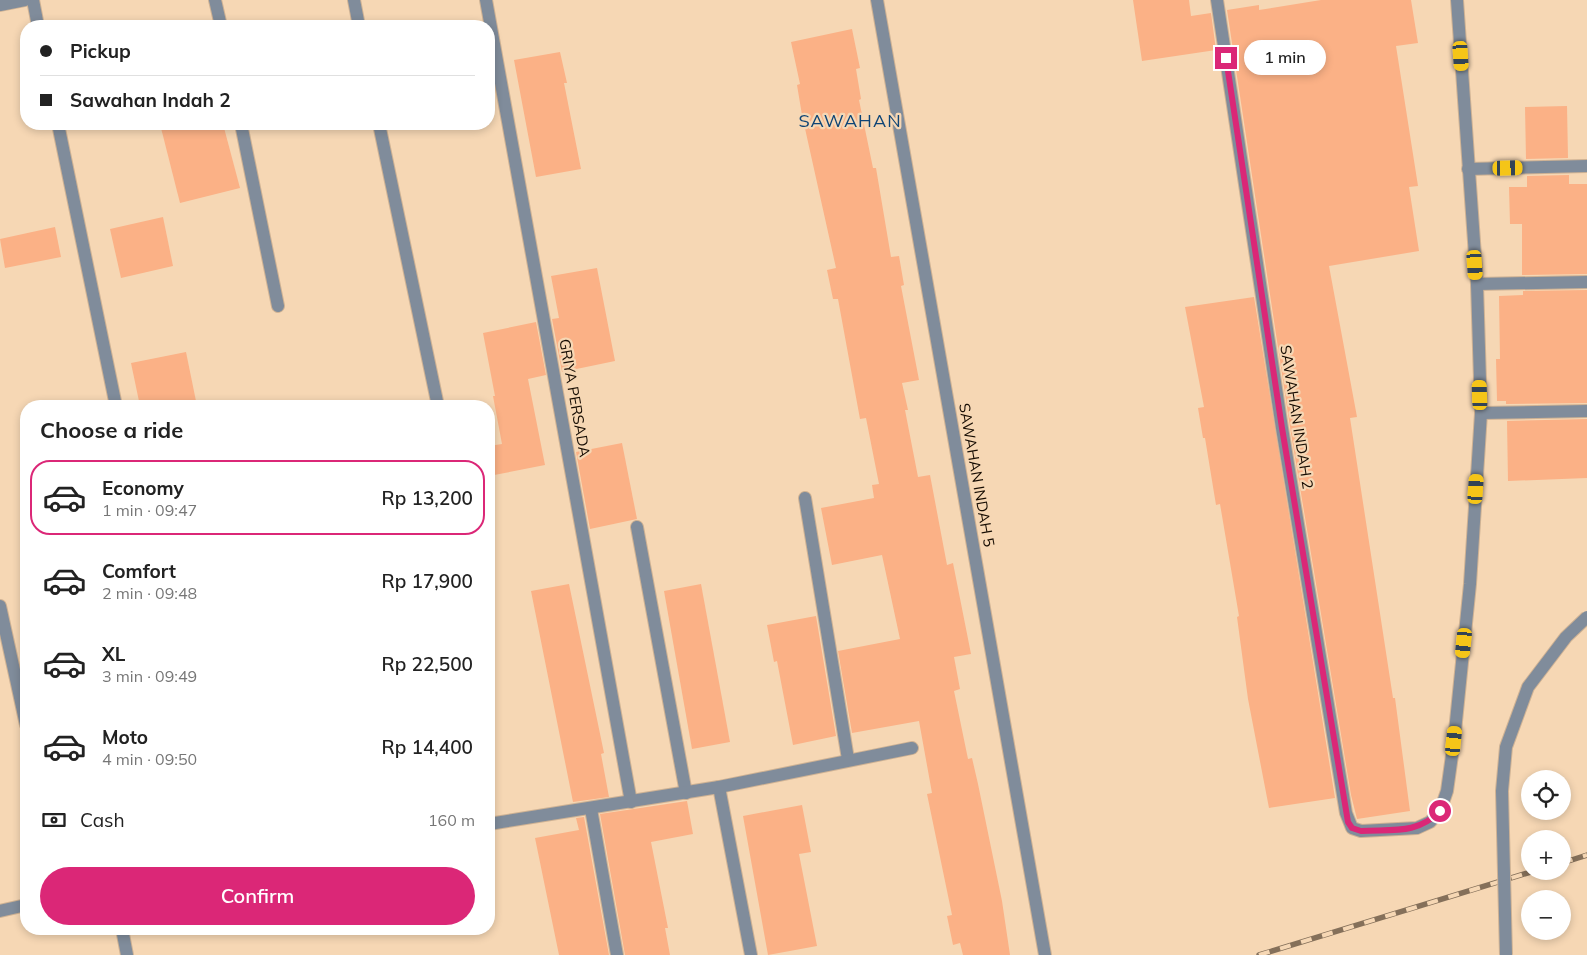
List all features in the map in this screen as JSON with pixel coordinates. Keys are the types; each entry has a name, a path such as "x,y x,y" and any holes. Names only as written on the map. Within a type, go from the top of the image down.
{"street":[{"path":"0,5 25,0"},
{"path":"33,0 37,20"},
{"path":"215,0 220,20"},
{"path":"354,0 358,20"},
{"name":"GRIYA PERSADA","path":"486,0 490,20"},
{"name":"SAWAHAN INDAH 5","path":"877,0 1045,955"},
{"name":"SAWAHAN INDAH 2","path":"1216,0 1282,428 1346,813 1352,828 1361,831 1417,828 1430,822 1440,811 1447,791 1470,584 1481,413"},
{"path":"1457,0 1477,284 1481,413 1587,411"},
{"name":"GRIYA PERSADA","path":"495,50 631,802"},
{"path":"59,130 115,400"},
{"path":"242,130 278,306"},
{"path":"380,130 437,400"},
{"path":"1468,169 1587,166"},
{"path":"1477,284 1587,282"},
{"path":"805,498 848,759"},
{"path":"637,527 686,793"},
{"path":"0,606 20,697"},
{"path":"1506,955 1502,791 1506,747 1528,687 1566,637 1587,618"},
{"path":"495,823 686,793 848,759 912,748"},
{"path":"719,787 751,955"},
{"path":"591,809 616,955"},
{"path":"0,910 20,906"},
{"path":"123,935 127,955"}],"building":[{"path":"1133,0 1189,0 1191,16 1211,13 1216,50 1142,61"},
{"path":"1321,0 1411,0 1418,43 1396,46 1418,186 1409,187 1419,251 1329,266 1357,417 1350,418 1393,698 1395,698 1410,811 1357,819 1351,795 1290,427 1227,10 1259,5 1259,10"},
{"path":"852,29 860,68 856,69 861,99 859,100 873,168 876,168 891,257 899,256 904,285 901,286 919,380 902,383 908,410 905,410 918,477 930,475 947,565 953,563 971,654 954,657 960,689 954,691 968,759 972,758 978,784 1002,901 1010,955 963,955 960,943 953,945 947,916 952,915 927,794 932,793 919,721 852,733 838,651 900,639 882,555 832,565 821,508 874,498 872,485 879,484 866,418 860,419 838,299 833,299 827,270 836,268 802,115 797,85 800,84 791,42"},
{"path":"560,52 567,83 564,83 581,169 536,177 514,60"},
{"path":"1567,106 1568,158 1526,159 1525,107"},
{"path":"162,130 225,130 240,188 180,203"},
{"path":"1569,175 1569,184 1587,184 1587,274 1522,275 1522,224 1510,224 1509,187 1527,187 1527,176"},
{"path":"163,217 173,266 121,278 110,229"},
{"path":"55,227 61,257 5,268 0,239"},
{"path":"597,268 615,361 562,372 552,319 559,318 551,276"},
{"path":"1587,290 1587,403 1506,404 1506,401 1497,401 1496,359 1500,359 1499,296 1523,295 1523,291"},
{"path":"1254,297 1335,798 1269,808 1248,699 1237,617 1239,616 1220,504 1216,505 1205,438 1203,438 1198,408 1204,407 1185,307"},
{"path":"536,322 546,375 528,379 545,465 495,475 495,445 502,444 483,333"},
{"path":"186,352 196,400 139,400 131,363"},
{"path":"1587,419 1587,478 1508,481 1507,421"},
{"path":"622,443 637,519 590,529 576,452"},
{"path":"569,584 604,753 601,754 609,797 573,802 531,591"},
{"path":"701,584 730,742 692,749 664,591"},
{"path":"816,616 836,736 793,745 777,661 774,662 767,625"},
{"path":"687,801 693,834 651,842 668,928 665,928 670,955 625,955 600,814"},
{"path":"802,805 811,852 799,854 817,946 768,955 743,816"},
{"path":"584,817 609,955 559,955 535,838 579,830 576,818"}],"railway":[{"path":"1571,860 1587,855"},
{"path":"1259,955 1521,875"}],"district":[{"name":"SAWAHAN","path":"850,120"}],"route":[{"path":"1226,58 1282,428 1348,822 1352,828 1361,831 1417,828 1430,822 1440,811"}]}
